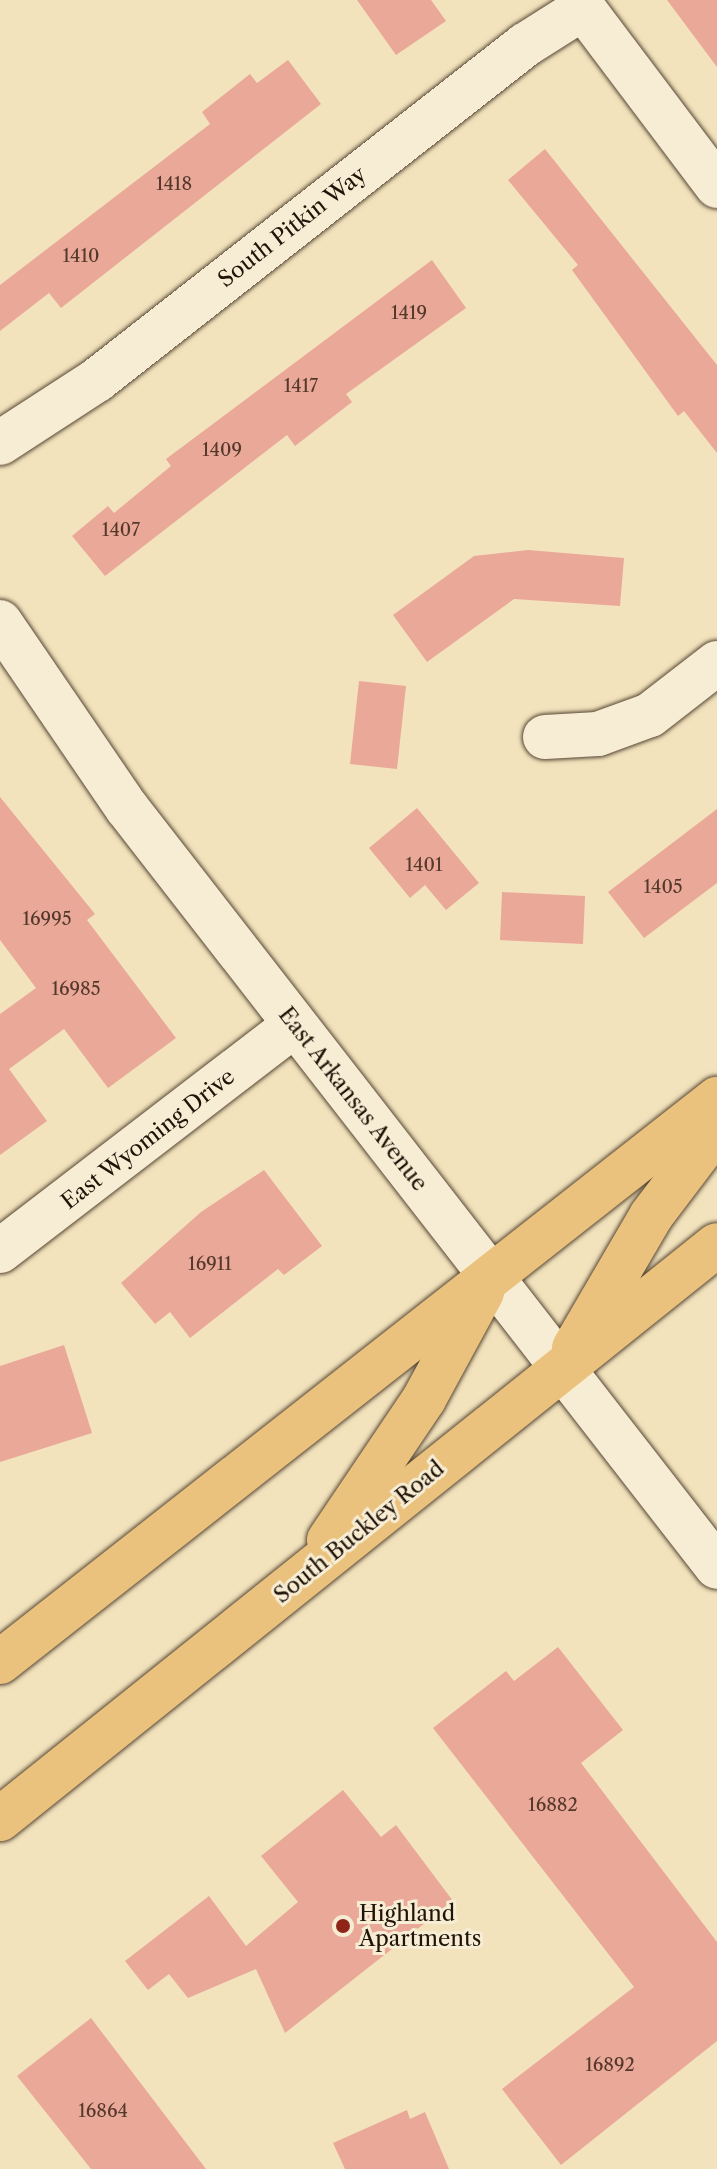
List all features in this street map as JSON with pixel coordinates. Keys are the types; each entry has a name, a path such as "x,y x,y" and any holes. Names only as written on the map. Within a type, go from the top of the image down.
{"main road":[{"path":"0,1662 717,1099"},
{"path":"562,1370 651,1216 717,1129"},
{"name":"South Buckley Road","path":"0,1819 717,1245"},
{"path":"306,1575 424,1399 491,1276"}],"street":[{"path":"580,4 717,186"},
{"name":"South Pitkin Way","path":"0,443 97,380 580,4"},
{"name":"East Arkansas Avenue","path":"0,622 127,808 717,1567"},
{"path":"545,737 598,734 650,715 717,663"},
{"name":"East Wyoming Drive","path":"0,1251 294,1025"}],"building":[{"path":"357,0 431,0 446,21 396,55"},
{"path":"667,0 717,0 717,67"},
{"path":"288,60 321,104 61,308 49,293 0,331 0,285 210,124 202,112 250,74 257,83"},
{"path":"545,149 717,365 717,453 684,411 678,416 572,270 578,265 508,180"},
{"path":"432,260 466,308 346,394 352,402 295,446 287,435 105,576 72,536 108,506 114,513 171,466 166,459"},
{"path":"528,550 624,558 620,606 514,599 427,662 393,615 474,556"},
{"path":"359,681 406,686 397,769 350,764"},
{"path":"0,797 95,914 87,920 176,1038 108,1088 64,1029 9,1069 47,1121 0,1155 0,1014 36,988 0,940"},
{"path":"417,808 479,883 446,910 425,885 410,898 369,848"},
{"path":"717,809 717,883 644,938 608,892"},
{"path":"502,892 585,896 583,944 500,940"},
{"path":"264,1170 322,1246 284,1275 278,1269 190,1338 170,1312 155,1324 121,1283 201,1212"},
{"path":"64,1345 92,1433 0,1462 0,1366"},
{"path":"558,1647 623,1730 581,1763 717,1942 717,2041 561,2165 502,2089 634,1987 433,1728 506,1671 514,1681"},
{"name":"Highland Apartments","path":"343,1790 381,1837 396,1825 453,1901 285,2033 256,1969 188,1998 169,1974 148,1990 125,1961 209,1896 246,1946 298,1902 261,1856"},
{"path":"91,2018 206,2169 91,2169 17,2076"},
{"path":"407,2110 410,2119 425,2112 449,2169 345,2169 333,2143"}],"place":[{"name":"Highland Apartments","path":"343,1926"}]}
